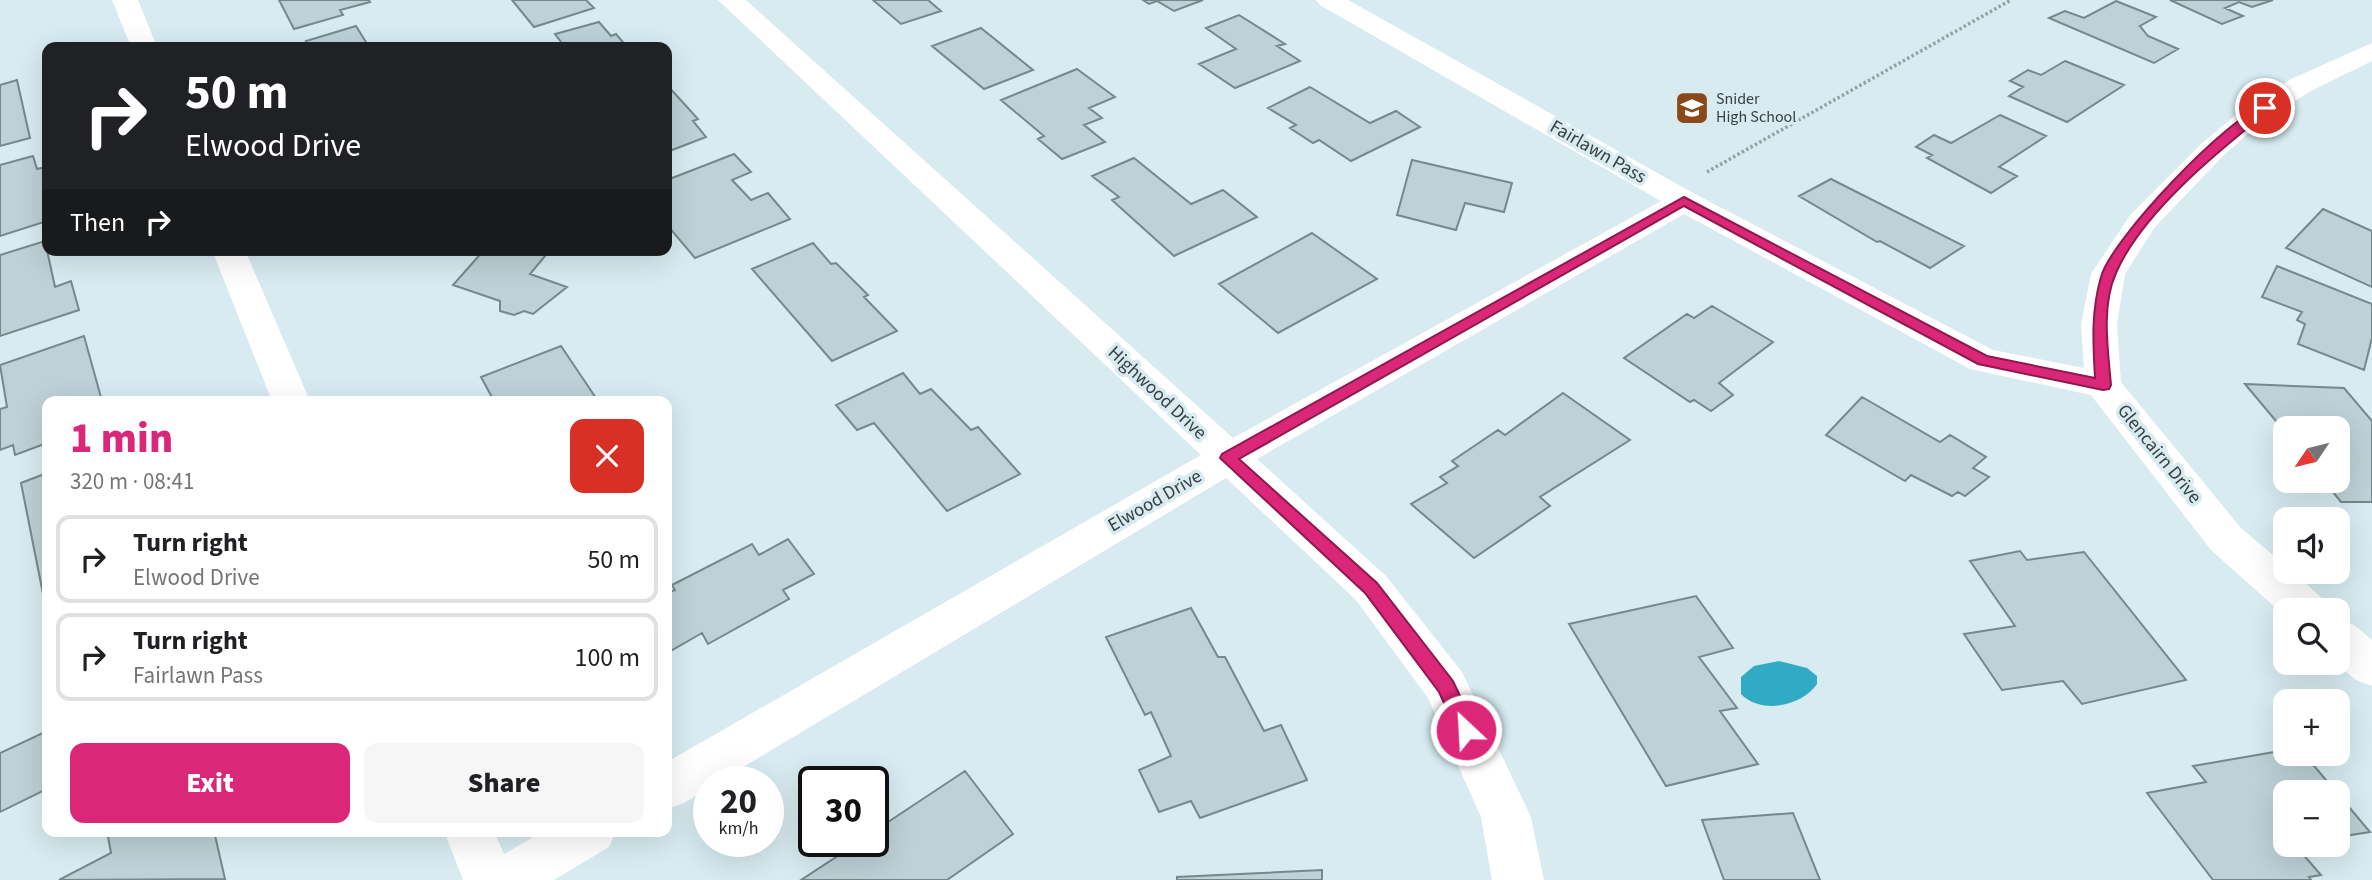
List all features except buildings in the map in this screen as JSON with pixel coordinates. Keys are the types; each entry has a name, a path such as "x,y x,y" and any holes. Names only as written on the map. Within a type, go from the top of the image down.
{"street":[{"path":"125,0 142,42"},
{"name":"Highwood Drive","path":"731,0 1371,588 1446,687 1506,817 1518,880"},
{"name":"Fairlawn Pass","path":"1329,0 1690,190 1983,360 2103,385"},
{"name":"Glencairn Drive","path":"2293,598 2226,539 2103,385 2099,324 2108,274 2142,221 2211,150 2248,119 2299,86 2372,51"},
{"name":"Elwood Drive","path":"672,784 1690,190"},
{"path":"230,256 288,396"},
{"path":"2350,648 2372,667"},
{"path":"471,837 489,880"},
{"path":"508,880 581,837"}],"path":[{"path":"1690,190 2011,0"}],"water":[{"path":"1779,661 1807,668 1817,676 1817,684 1802,698 1781,705 1759,704 1749,701 1741,694 1741,677 1754,666"}],"place":[{"name":"Snider High School","path":"1692,108"}],"route":[{"path":"1466,730 1446,687 1371,588 1228,458 1684,201 1983,360 2103,385 2099,324 2108,274 2142,221 2211,150 2265,108"}]}
